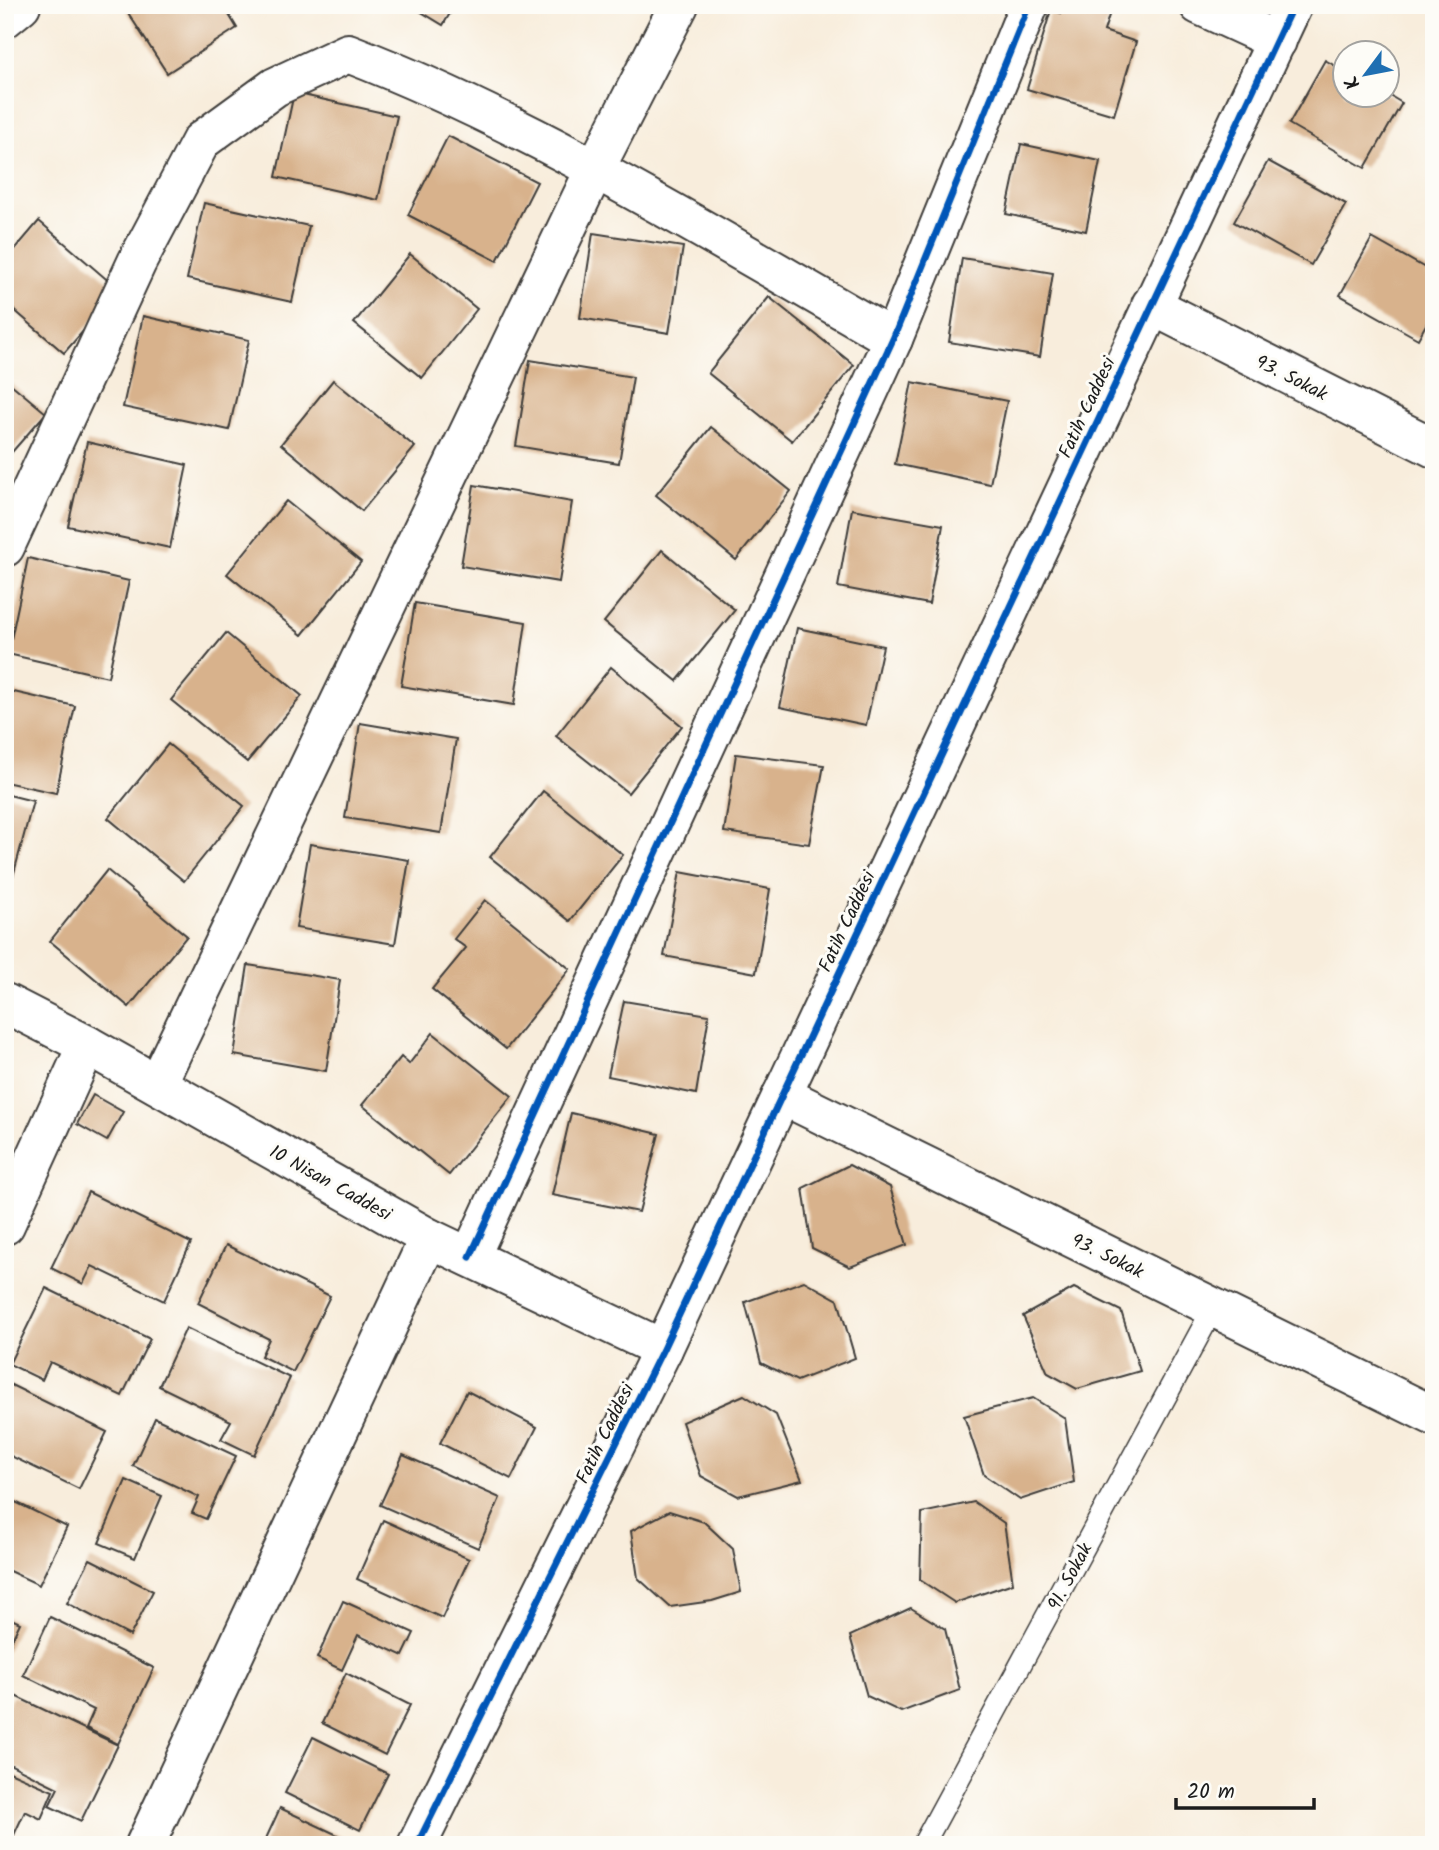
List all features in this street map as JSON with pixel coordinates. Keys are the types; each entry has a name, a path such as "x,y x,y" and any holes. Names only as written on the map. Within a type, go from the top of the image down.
{"street":[{"path":"5,18 22,5"},
{"path":"157,1084 595,169 678,5"},
{"path":"470,1257 893,339 1028,5"},
{"path":"1199,5 1277,41"},
{"name":"Fatih Caddesi","path":"417,1845 663,1349 1293,5"},
{"path":"5,547 137,262 201,141 275,87 348,52 406,75 595,169 893,339"},
{"name":"93. Sokak","path":"1151,305 1434,448"},
{"name":"10 Nisan Caddesi","path":"5,1003 87,1045 429,1238 663,1349"},
{"path":"5,1225 87,1045"},
{"name":"93. Sokak","path":"782,1095 1434,1416"},
{"path":"145,1845 429,1238"}],"lane":[{"name":"91. Sokak","path":"923,1845 1214,1307"}],"building":[{"path":"123,5 223,5 237,28 167,73"},
{"path":"410,5 455,5 443,25"},
{"path":"1063,5 1100,5 1111,9 1104,31 1136,42 1114,115 1027,89 1051,10 1061,13"},
{"path":"1325,60 1330,63 1330,108 1399,108 1365,168 1289,124"},
{"path":"294,93 397,116 378,200 276,177"},
{"path":"448,136 537,182 497,261 408,215"},
{"path":"1021,144 1100,161 1086,231 1006,214"},
{"path":"1268,161 1346,204 1311,265 1234,222"},
{"path":"204,203 309,226 292,302 187,279"},
{"path":"39,221 119,290 64,353 5,302 5,261"},
{"path":"593,233 683,247 669,333 580,318"},
{"path":"1372,238 1434,273 1434,310 1418,339 1340,295"},
{"path":"410,254 477,309 422,378 354,323"},
{"path":"962,258 1053,273 1040,357 949,342"},
{"path":"769,297 854,365 792,441 708,373"},
{"path":"143,316 249,340 229,430 123,407"},
{"path":"530,360 633,377 619,463 516,446"},
{"path":"5,379 46,413 5,460"},
{"path":"333,380 415,447 362,511 281,444"},
{"path":"912,382 1007,401 990,484 895,464"},
{"path":"711,427 791,491 736,560 656,495"},
{"path":"87,442 187,465 170,548 68,526"},
{"path":"474,485 572,502 559,582 461,566"},
{"path":"286,501 361,562 302,635 227,574"},
{"path":"852,509 943,525 929,604 838,587"},
{"path":"662,550 735,610 677,681 604,622"},
{"path":"28,558 129,581 108,677 8,654"},
{"path":"415,603 526,622 514,705 401,686"},
{"path":"797,628 883,646 866,725 780,707"},
{"path":"226,633 302,696 247,762 171,700"},
{"path":"611,667 682,726 628,793 556,736"},
{"path":"5,690 75,706 56,793 5,782"},
{"path":"360,723 456,739 441,833 345,818"},
{"path":"168,744 244,806 184,881 108,818"},
{"path":"736,754 824,765 809,844 724,832"},
{"path":"543,791 623,855 570,921 490,857"},
{"path":"5,794 33,801 6,903 5,903"},
{"path":"310,844 409,860 395,944 296,928"},
{"path":"107,870 187,936 129,1007 50,941"},
{"path":"680,872 770,889 756,973 664,956"},
{"path":"485,900 570,969 506,1049 432,989 466,948 454,939"},
{"path":"248,965 340,980 326,1071 234,1055"},
{"path":"624,1001 709,1015 696,1094 608,1076"},
{"path":"433,1033 512,1096 449,1175 362,1105 401,1057 409,1064"},
{"path":"93,1095 123,1112 107,1141 77,1124"},
{"path":"571,1113 659,1134 639,1212 552,1195"},
{"path":"849,1165 890,1187 907,1245 850,1267 812,1248 803,1188"},
{"path":"88,1192 191,1243 164,1301 92,1266 83,1284 51,1268"},
{"path":"226,1245 330,1296 293,1372 261,1356 269,1339 198,1303"},
{"path":"804,1281 838,1300 855,1358 797,1381 761,1363 745,1302"},
{"path":"46,1288 150,1339 122,1396 50,1362 42,1380 9,1364"},
{"path":"1074,1288 1121,1311 1140,1371 1077,1389 1048,1373 1023,1316"},
{"path":"186,1328 290,1378 254,1455 221,1439 231,1421 159,1386"},
{"path":"5,1382 107,1432 79,1489 7,1454 5,1459"},
{"path":"467,1391 537,1427 511,1479 440,1443"},
{"path":"744,1395 776,1415 802,1480 738,1496 701,1476 682,1422"},
{"path":"1033,1398 1065,1418 1074,1482 1020,1500 984,1475 964,1416"},
{"path":"155,1418 236,1456 206,1519 192,1513 199,1497 133,1466"},
{"path":"403,1455 500,1498 478,1548 380,1505"},
{"path":"126,1480 162,1496 135,1558 99,1543"},
{"path":"5,1497 67,1527 39,1585 5,1569"},
{"path":"974,1502 1004,1523 1013,1583 955,1603 920,1580 922,1513"},
{"path":"669,1511 704,1522 733,1549 741,1592 712,1601 670,1607 638,1578 631,1531"},
{"path":"383,1520 469,1559 442,1618 357,1579"},
{"path":"90,1559 153,1591 130,1636 67,1603"},
{"path":"343,1601 414,1633 403,1656 358,1635 342,1670 317,1658"},
{"path":"911,1608 945,1629 960,1690 901,1712 867,1696 850,1636"},
{"path":"5,1616 20,1623 5,1654"},
{"path":"50,1617 154,1668 118,1744 86,1728 94,1710 23,1675"},
{"path":"346,1673 410,1705 385,1755 322,1723"},
{"path":"13,1695 118,1745 81,1821 49,1806 58,1788 5,1762 5,1712"},
{"path":"313,1737 388,1774 360,1830 285,1793"},
{"path":"5,1770 53,1791 41,1819 25,1811 13,1837 5,1834"},
{"path":"280,1808 346,1839 343,1845 263,1845"}],"cycle path":[{"path":"470,1257 893,339 1029,5"},
{"path":"417,1845 663,1349 1293,5"}]}
